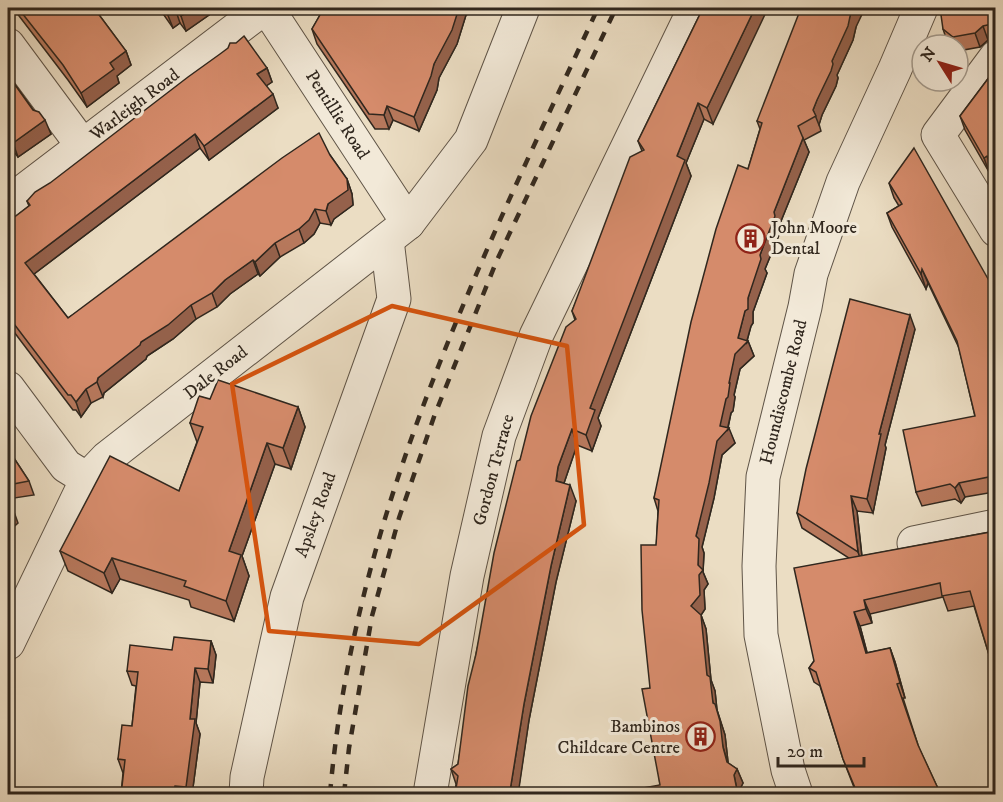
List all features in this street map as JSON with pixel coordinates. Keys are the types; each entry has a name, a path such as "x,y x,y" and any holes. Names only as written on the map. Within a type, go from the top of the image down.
{"street":[{"name":"Warleigh Road","path":"8,203 265,8"},
{"name":"Pentillie Road","path":"265,8 398,231"},
{"name":"Dale Road","path":"8,643 87,479 107,458 175,412 398,231 471,140 523,8"},
{"name":"Gordon Terrace","path":"430,795 467,576 499,436 536,336 695,8"},
{"name":"Houndiscombe Road","path":"796,795 788,770 761,635 759,566 763,477 811,274 843,182 896,69 921,8"},
{"path":"8,45 82,145"},
{"path":"996,57 938,135 996,230"},
{"name":"Apsley Road","path":"246,795 247,777 287,597 394,299 398,231"},
{"path":"8,388 66,466 87,479"},
{"path":"914,543 996,526"}],"highlighted area":[{"path":"392,306 567,346 584,525 419,644 269,631 232,384"}],"building":[{"path":"18,8 94,8 126,51 110,63 114,69 81,93 63,65"},
{"path":"163,8 175,8 167,13"},
{"path":"175,8 193,8 181,16"},
{"path":"324,8 459,8 452,30 434,64 414,117 387,106 384,115 369,114 312,29"},
{"path":"703,8 755,8 707,108 698,103 677,156 685,160 590,408 595,410 586,435 572,429 558,467 556,481 570,485 551,566 524,704 510,791 519,792 519,795 455,795 458,776 451,769 458,764 468,686 494,553 531,416 566,327 576,319 572,311 630,157 644,150 638,141"},
{"path":"801,8 853,8 848,26 832,61 831,71 813,110 816,116 798,126 803,138 774,212 775,216 760,255 761,259 748,298 748,309 745,311 738,338 748,341 735,354 728,397 720,426 729,428 717,441 696,536 699,539 698,565 703,570 699,575 700,595 691,606 701,615 707,675 710,677 713,703 720,721 727,762 737,769 734,775 738,795 638,795 637,789 660,785 642,689 650,688 642,610 641,545 656,545 659,500 654,498 691,322 716,229 738,165 748,169 762,123 757,121"},
{"path":"940,8 996,8 996,25 983,26 975,33 970,34 948,33 943,29"},
{"path":"244,36 267,68 257,74 273,94 204,146 195,134 25,263 68,318 282,158 319,133 330,155 347,179 348,190 328,204 326,211 315,209 309,220 299,229 275,243 255,262 253,260 225,280 212,293 191,305 168,325 141,342 98,378 97,382 86,389 76,402 71,395 68,395 8,316 8,222 30,205 27,201 35,192 228,48 230,43 236,43"},
{"path":"996,68 996,172 987,156 984,158 960,116"},
{"path":"8,75 33,110 39,112 45,120 13,143 8,138"},
{"path":"914,148 996,293 996,482 990,483 989,477 959,483 955,488 950,484 916,492 903,430 975,416 957,341 922,269 921,274 887,213 902,204 889,183"},
{"path":"850,299 910,315 879,434 881,434 867,499 851,496 858,552 797,513 806,469"},
{"path":"218,380 298,407 283,448 267,443 229,551 241,555 226,601 184,586 186,581 112,558 104,573 60,551 110,456 179,491 203,427 190,423 199,396 210,399"},
{"path":"8,449 29,481 8,485"},
{"path":"8,502 13,509 8,514"},
{"path":"996,531 996,671 970,591 942,596 940,583 864,600 866,609 854,612 866,653 890,648 900,683 897,684 918,745 941,795 858,795 843,759 816,672 809,668 814,661 794,568"},
{"path":"174,637 211,641 208,669 195,668 190,719 195,719 186,787 175,786 173,795 121,795 125,760 118,759 122,725 132,726 138,672 127,671 130,645 172,650"}],"railway":[{"path":"330,794 344,690 366,588 394,488 429,390 468,293 598,8"},
{"path":"344,794 349,748 372,616 399,518 435,414 497,260 616,8"}],"place":[{"name":"John Moore Dental","path":"750,238"},
{"name":"Bambinos Childcare Centre","path":"701,737"}]}
